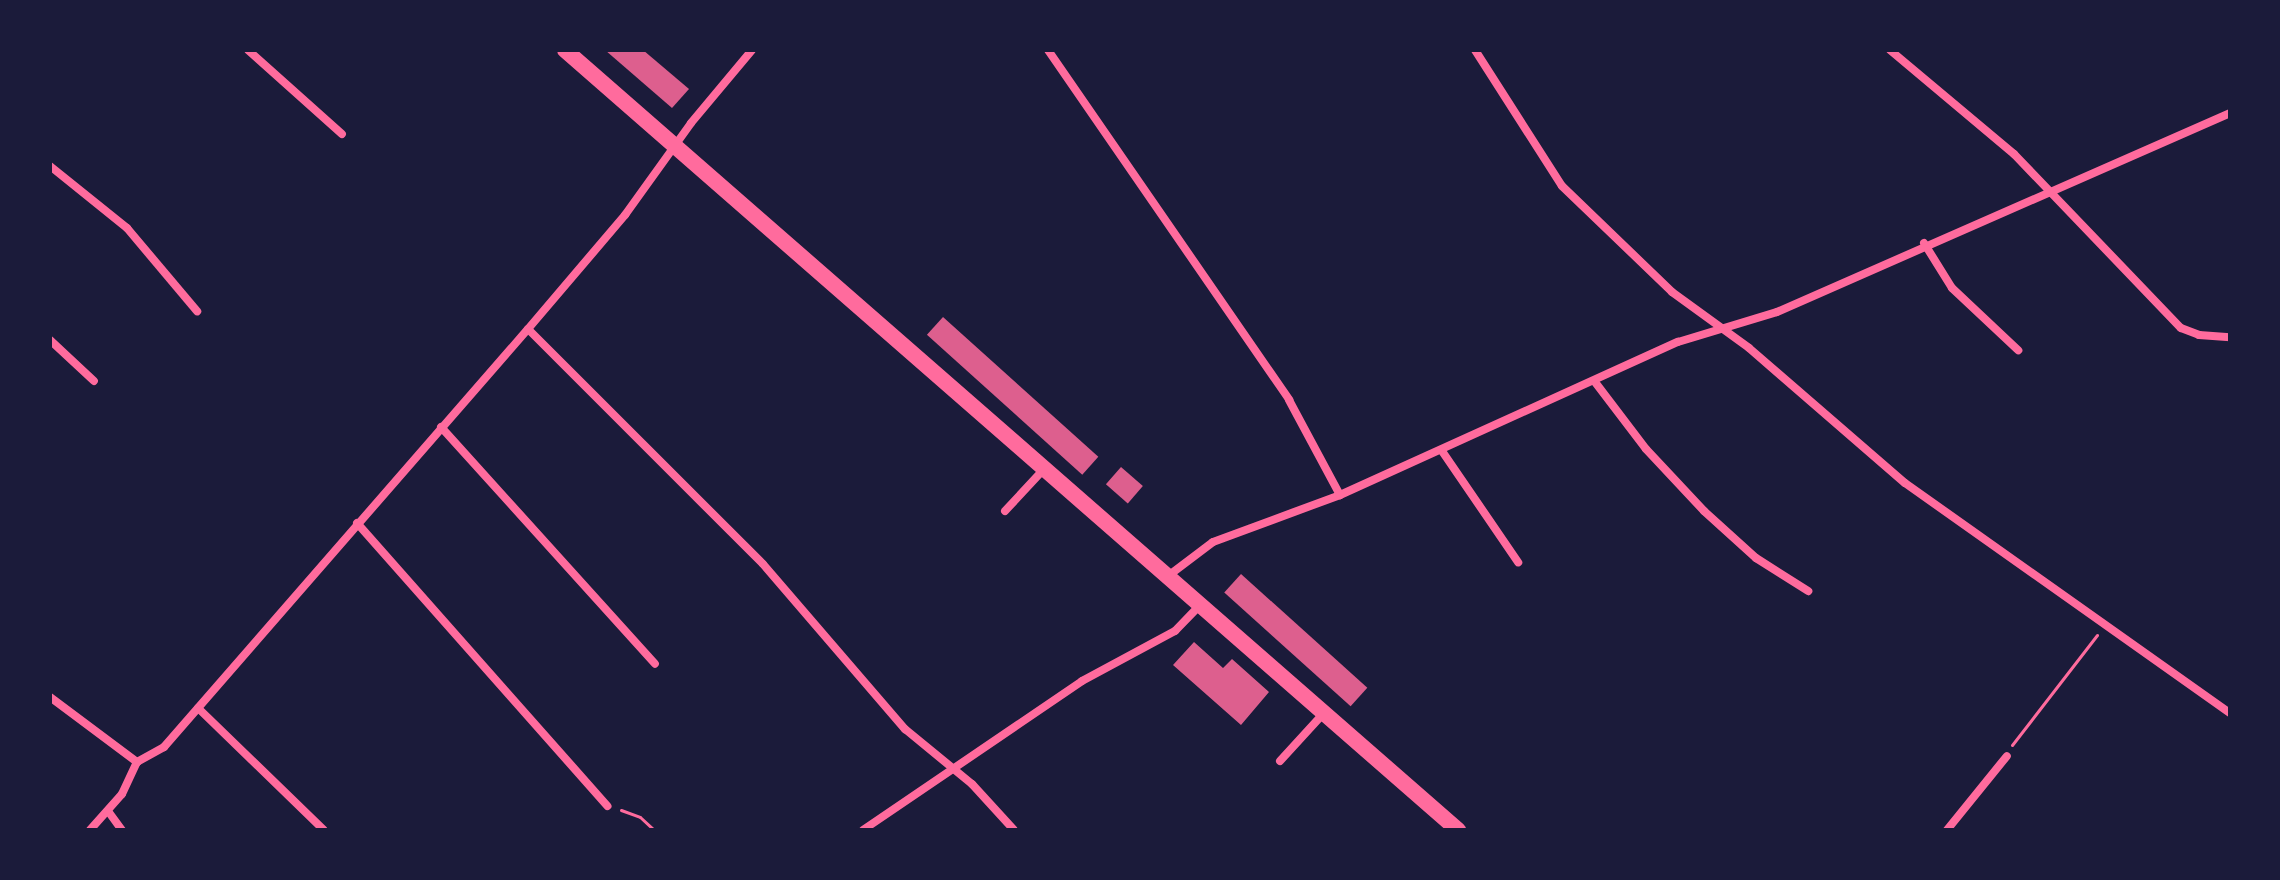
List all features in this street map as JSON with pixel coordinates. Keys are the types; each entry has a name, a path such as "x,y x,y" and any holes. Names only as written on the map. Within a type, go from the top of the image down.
{"main road":[{"path":"565,50 1458,830"}],"street":[{"path":"248,50 342,134"},
{"path":"90,830 131,780 137,762 164,747 625,215 675,146 752,50"},
{"path":"1048,50 1289,400 1340,495"},
{"path":"1475,50 1562,186 1672,292 1724,329 1905,483 2230,713"},
{"path":"1890,50 2054,195 2181,328 2199,335 2230,337"},
{"path":"1168,576 1213,542 1340,495 1678,342 1777,312 1924,243 2054,195 2230,113"},
{"path":"50,166 127,228 197,311"},
{"path":"1924,243 1952,288 2018,350"},
{"path":"528,329 763,564 905,729 1014,830"},
{"path":"50,340 94,381"},
{"path":"1595,382 1646,449 1704,511 1756,558 1808,591"},
{"path":"441,427 655,664"},
{"path":"1442,451 1518,562"},
{"path":"1005,511 1044,468"},
{"path":"357,523 607,806"},
{"path":"863,830 1082,681 1175,631 1200,605"},
{"path":"50,697 137,762"},
{"path":"198,708 324,830"},
{"path":"1280,761 1324,713"},
{"path":"1947,830 2007,756"},
{"path":"108,811 122,830"}],"path":[{"path":"2007,756 2019,730 2105,626"},
{"path":"607,806 640,817 654,830"}],"building":[{"path":"605,50 643,50 689,89 672,108"},
{"path":"943,317 1098,457 1082,475 927,335"},
{"path":"1121,467 1143,486 1128,503 1106,484"},
{"path":"1241,574 1367,688 1351,706 1224,593"},
{"path":"1194,642 1223,668 1232,659 1269,692 1241,725 1173,665"}]}
